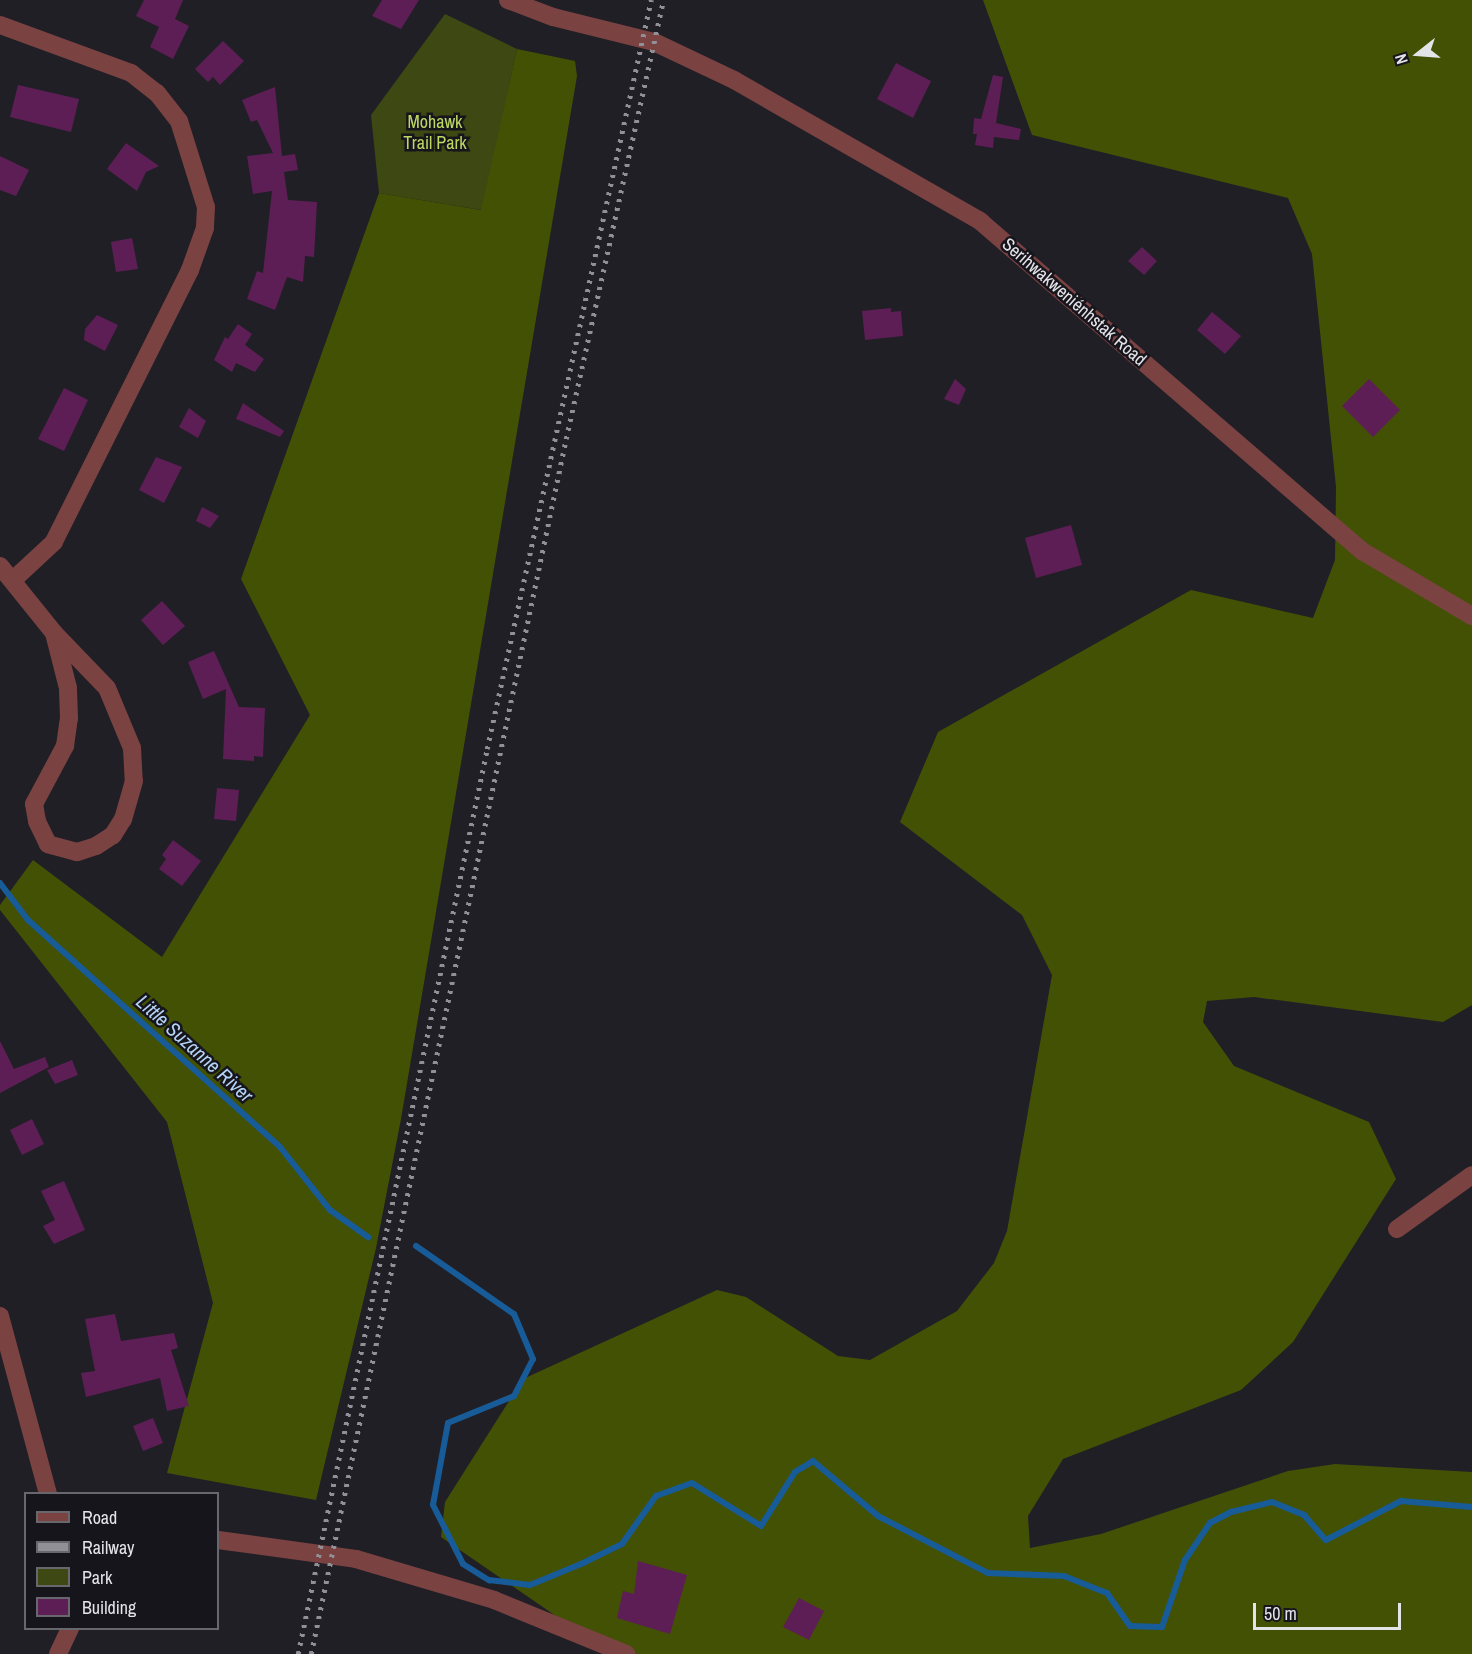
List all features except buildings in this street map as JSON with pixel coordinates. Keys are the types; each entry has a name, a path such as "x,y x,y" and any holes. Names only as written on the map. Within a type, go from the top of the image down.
{"street":[{"name":"Serihwakweniénhstak Road","path":"508,0 553,17 643,38 734,80 980,221 1362,550 1472,616"},
{"path":"0,25 131,74 157,93 178,121 206,207 205,228 190,270 54,542 13,580"},
{"path":"0,566 54,633 107,688 132,748 134,781 123,819 113,835 96,846 76,852 48,844 37,821 34,804 65,746 69,718 68,688 54,633"},
{"path":"1397,1229 1472,1175"},
{"path":"0,1317 47,1492"},
{"path":"219,1540 356,1559 494,1600 626,1654"},
{"path":"58,1654 70,1630"}],"green space":[{"path":"983,0 1472,0 1472,1005 1443,1022 1254,997 1207,1001 1203,1022 1234,1066 1369,1122 1396,1179 1293,1342 1241,1390 1063,1459 1028,1516 1030,1548 1101,1534 1288,1471 1335,1464 1472,1472 1472,1654 611,1654 441,1537 445,1502 523,1379 717,1290 746,1297 838,1356 870,1360 957,1311 994,1263 1007,1231 1052,975 1022,915 900,822 938,732 1191,590 1313,618 1335,560 1336,487 1312,254 1288,198 1032,135"},
{"name":"Mohawk Trail Park","path":"445,14 517,49 482,210 379,193 371,115"},
{"path":"517,49 575,61 577,76 401,1119 376,1248 316,1500 167,1473 213,1303 167,1122 0,910 0,905 33,860 162,957 310,715 241,579 379,193 481,210"}],"waterway":[{"name":"Little Suzanne River","path":"0,883 28,920 280,1147 330,1210 368,1237"},
{"name":"Little Suzanne River","path":"416,1246 514,1314 533,1359 514,1396 448,1423 433,1505 463,1564 489,1580 530,1585 583,1563 622,1544 656,1496 692,1483 761,1526 795,1472 813,1461 878,1516 988,1573 1064,1576 1107,1593 1130,1626 1162,1627 1185,1560 1210,1523 1231,1512 1272,1502 1304,1515 1326,1540 1401,1501 1472,1507"}],"railway":[{"path":"298,1654 487,749 651,0"},
{"path":"311,1654 566,439 663,0"}]}
